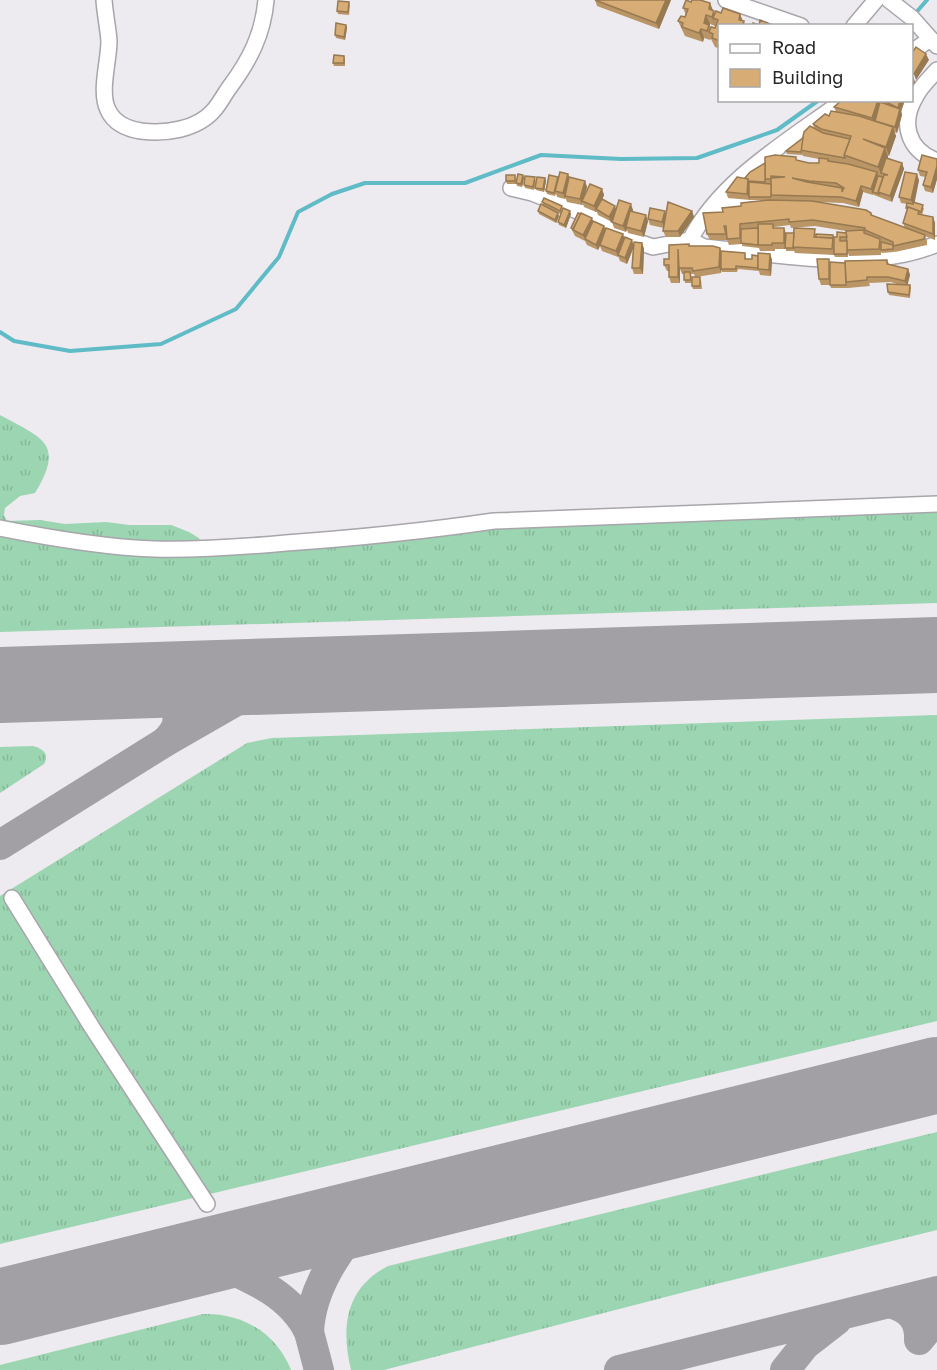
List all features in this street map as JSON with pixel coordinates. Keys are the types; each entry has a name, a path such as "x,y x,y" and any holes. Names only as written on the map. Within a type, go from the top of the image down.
{"street":[{"path":"104,0 109,41 105,87 107,110 119,124 131,129 155,133 197,123 212,112 240,74 255,47 264,17 266,0"},
{"path":"726,0 795,24"},
{"path":"856,24 876,0"},
{"path":"889,0 912,18 933,43 913,52"},
{"path":"913,101 937,70"},
{"path":"690,240 699,223 738,179 841,102"},
{"path":"913,102 908,112 910,141 921,153 937,161"},
{"path":"511,188 532,193 585,214 624,237 653,247 690,240 705,247 841,260 903,255 923,250 937,243"},
{"path":"714,206 779,204"},
{"path":"918,236 937,243"},
{"path":"0,528 46,537 153,549 230,547 342,539 429,531 494,521 937,504"},
{"path":"12,898 93,1029 207,1204"}],"green space":[{"path":"0,415 37,436 48,452 48,463 44,476 35,493 20,496 5,508 4,515 7,521 40,520 65,524 106,522 129,525 171,525 189,532 200,541 149,542 100,538 0,523"},
{"path":"937,512 937,603 0,632 0,534 159,555 495,526"},
{"path":"937,715 937,1021 0,1244 0,896 247,743 272,738"},
{"path":"33,746 46,754 44,764 0,793 0,747"},
{"path":"937,1132 937,1230 712,1285 384,1370 351,1370 347,1339 350,1310 363,1286 388,1266"},
{"path":"203,1314 232,1317 256,1328 277,1346 291,1370 0,1370 0,1365"}],"building":[{"path":"595,0 666,0 656,23"},
{"path":"686,0 710,3 709,9 714,11 712,17 706,15 704,23 709,25 707,31 701,29 699,33 682,27 683,23 678,21 681,16 685,17 688,9 683,8"},
{"path":"338,1 349,2 348,12 337,11"},
{"path":"723,8 740,14 739,20 744,21 743,24 718,24 718,40 712,38 713,34 709,32 711,27 715,28 718,20 713,18 716,11 721,13"},
{"path":"336,23 346,25 344,37 335,35"},
{"path":"916,47 926,54 914,74 913,74 913,52"},
{"path":"334,55 344,56 344,63 333,63"},
{"path":"840,102 877,102 872,118 834,107"},
{"path":"880,102 900,109 895,127 875,121"},
{"path":"886,102 900,102 898,108"},
{"path":"831,111 859,116 893,127 886,147 863,139 885,148 878,167 844,155 851,136 821,129 813,124 825,114 829,116"},
{"path":"810,126 823,133 850,139 845,158 800,150 804,132"},
{"path":"803,138 801,152 786,151"},
{"path":"775,155 796,157 796,160 809,163 819,163 819,158 828,159 828,161 877,172 871,189 861,186 856,201 841,197 771,195 771,179 765,179 765,157","holes":["792,178 836,183 844,188 842,192 842,188"]},
{"path":"922,155 937,159 931,187 923,185 927,172 918,170"},
{"path":"886,158 902,163 890,196 878,192 884,175 888,175 881,173"},
{"path":"765,163 765,182 748,181 745,178 750,172"},
{"path":"560,172 568,174 563,193 555,191"},
{"path":"905,172 917,174 911,200 899,197"},
{"path":"518,174 523,175 521,184 516,183"},
{"path":"506,175 515,175 515,181 506,181"},
{"path":"549,175 558,177 554,193 546,191"},
{"path":"525,176 535,177 533,187 524,185"},
{"path":"878,176 883,177 879,194 873,192"},
{"path":"537,177 545,178 543,189 535,188"},
{"path":"569,177 585,181 580,199 565,196"},
{"path":"737,177 748,179 747,194 726,192"},
{"path":"749,182 771,184 771,197 749,197"},
{"path":"590,184 602,189 594,206 582,201"},
{"path":"544,198 562,206 560,211 542,202"},
{"path":"602,199 615,206 609,217 596,209"},
{"path":"619,200 631,204 623,226 612,222"},
{"path":"768,200 812,201 866,210 871,215 925,235 924,239 893,246 893,242 865,228 813,220 789,222 789,219 740,224 740,238 727,239 726,226 724,226 726,234 707,234 703,213 723,212 722,208"},
{"path":"668,202 692,211 678,231 663,231"},
{"path":"913,202 923,205 921,212 906,208 907,203 913,204"},
{"path":"541,204 558,213 555,220 538,211"},
{"path":"908,207 919,211 918,214 933,217 933,234 903,223"},
{"path":"563,208 570,211 564,225 558,222"},
{"path":"650,208 665,211 662,222 648,219"},
{"path":"630,211 646,215 641,231 626,227"},
{"path":"578,213 581,214 573,229 571,228"},
{"path":"581,213 592,218 583,235 573,230"},
{"path":"593,221 604,226 596,245 585,239"},
{"path":"758,224 773,224 773,228 784,228 784,243 758,245"},
{"path":"606,228 623,234 616,251 600,245"},
{"path":"758,228 758,245 741,243 741,229"},
{"path":"794,228 815,229 814,237 833,238 832,249 793,247"},
{"path":"864,230 864,233 880,239 879,249 847,250 846,231"},
{"path":"837,232 846,233 847,237 840,237 840,241 847,241 847,254 834,254 834,237 837,237"},
{"path":"786,233 794,233 794,248 785,248"},
{"path":"816,234 833,235 833,238 816,237"},
{"path":"625,237 632,240 625,258 618,255"},
{"path":"634,242 642,243 640,268 632,268"},
{"path":"881,242 893,245 893,249 881,250"},
{"path":"689,244 689,246 720,248 719,267 693,271 692,268 679,268 678,249 678,277 669,277 669,265 664,265 664,259 669,259 669,245"},
{"path":"721,251 745,253 745,259 752,259 752,255 758,256 758,268 736,266 736,269 721,269"},
{"path":"758,253 770,254 769,270 758,269"},
{"path":"817,259 829,259 829,279 819,279"},
{"path":"887,260 887,264 908,269 905,281 888,277 867,277 867,280 846,282 845,261"},
{"path":"830,262 845,263 846,285 830,285"},
{"path":"684,272 690,272 691,280 684,280"},
{"path":"692,277 700,277 700,286 692,286"},
{"path":"887,284 910,285 909,295 888,292"}],"waterway":[{"path":"913,16 927,0"},
{"path":"0,332 14,341 70,351 161,344 236,309 279,257 298,212 332,194 365,183 465,183 541,155 621,159 697,158 777,130 816,102"}],"taxiway":[{"path":"0,845 165,742 280,676"},
{"path":"107,681 149,691 172,706 177,716 175,728 165,742"},
{"path":"203,1257 248,1278 277,1295 300,1317 309,1332 315,1300 328,1270 365,1217"},
{"path":"619,1370 937,1291"},
{"path":"889,1303 912,1315 918,1326 919,1340 937,1318"},
{"path":"785,1370 805,1345 836,1321"},
{"path":"309,1332 319,1370"}],"runway":[{"path":"0,685 937,655"},
{"path":"0,1307 937,1075"}]}
